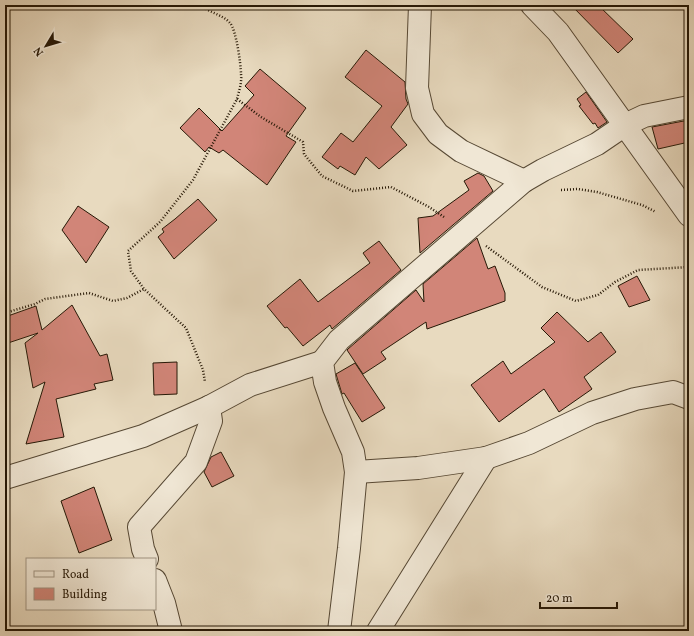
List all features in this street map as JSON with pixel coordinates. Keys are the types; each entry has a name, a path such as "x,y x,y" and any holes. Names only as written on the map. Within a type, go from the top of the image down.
{"street":[{"path":"420,5 417,88 423,114 438,134 461,151 524,181"},
{"path":"532,5 558,32 689,215"},
{"path":"5,478 143,436 209,407 250,385 322,362 339,340 524,181 543,170 597,144 625,125 644,116 689,107"},
{"path":"322,362 325,382 334,408 353,452 356,472 349,548 338,631"},
{"path":"356,472 418,468 486,458 529,443 592,413 635,399 673,392 689,398"},
{"path":"147,558 143,549 139,527 196,462 211,421 209,407"},
{"path":"378,631 486,458"},
{"path":"156,582 164,602 170,631"}],"path":[{"path":"201,5 225,18 232,24 236,37 242,75 237,99 193,180 160,222 128,251 131,271 144,289 186,328 203,370 209,407"},
{"path":"237,99 261,117 303,142 304,154 322,176 353,191 391,187 429,207 542,287 576,301 598,295 615,282 638,270 689,267"},
{"path":"560,190 578,188 597,192 662,214"},
{"path":"5,313 35,304 45,299 89,293 113,301 128,298 144,289"}],"building":[{"path":"571,5 598,5 633,39 618,53"},
{"path":"366,50 405,82 406,99 408,104 391,127 407,145 379,169 366,157 355,175 340,166 338,169 322,157 341,133 353,142 382,106 345,77"},
{"path":"260,69 306,108 286,136 296,142 267,185 223,150 219,153 209,147 205,152 180,128 199,108 222,131 254,95 245,86"},
{"path":"586,92 607,122 598,128 579,106 581,105 577,99"},
{"path":"689,120 689,142 658,149 652,127"},
{"path":"478,173 484,176 493,191 420,253 418,218 433,216 469,190 464,181"},
{"path":"198,199 217,220 174,259 158,237 164,232 162,229"},
{"path":"78,206 109,227 86,263 62,230"},
{"path":"477,238 488,269 495,266 505,293 505,301 427,329 426,322 381,352 386,359 363,374 347,350 416,290 424,302 423,284"},
{"path":"379,241 401,270 332,329 330,325 303,346 287,327 285,328 267,306 300,279 318,302 370,263 363,253"},
{"path":"637,276 650,300 629,307 618,286"},
{"path":"72,305 100,356 107,354 113,380 94,384 96,389 56,399 64,437 26,444 45,382 33,388 25,343 38,333 5,344 5,317 36,306 42,330"},
{"path":"557,312 588,342 601,332 616,352 584,377 592,389 559,412 544,389 499,422 471,385 503,361 511,374 555,342 541,328"},
{"path":"177,362 177,394 154,395 153,363"},
{"path":"355,363 385,408 362,422 344,393 342,394 336,374"},
{"path":"221,452 234,476 212,487 204,472 211,457"},
{"path":"94,487 112,540 79,553 61,501"}]}
